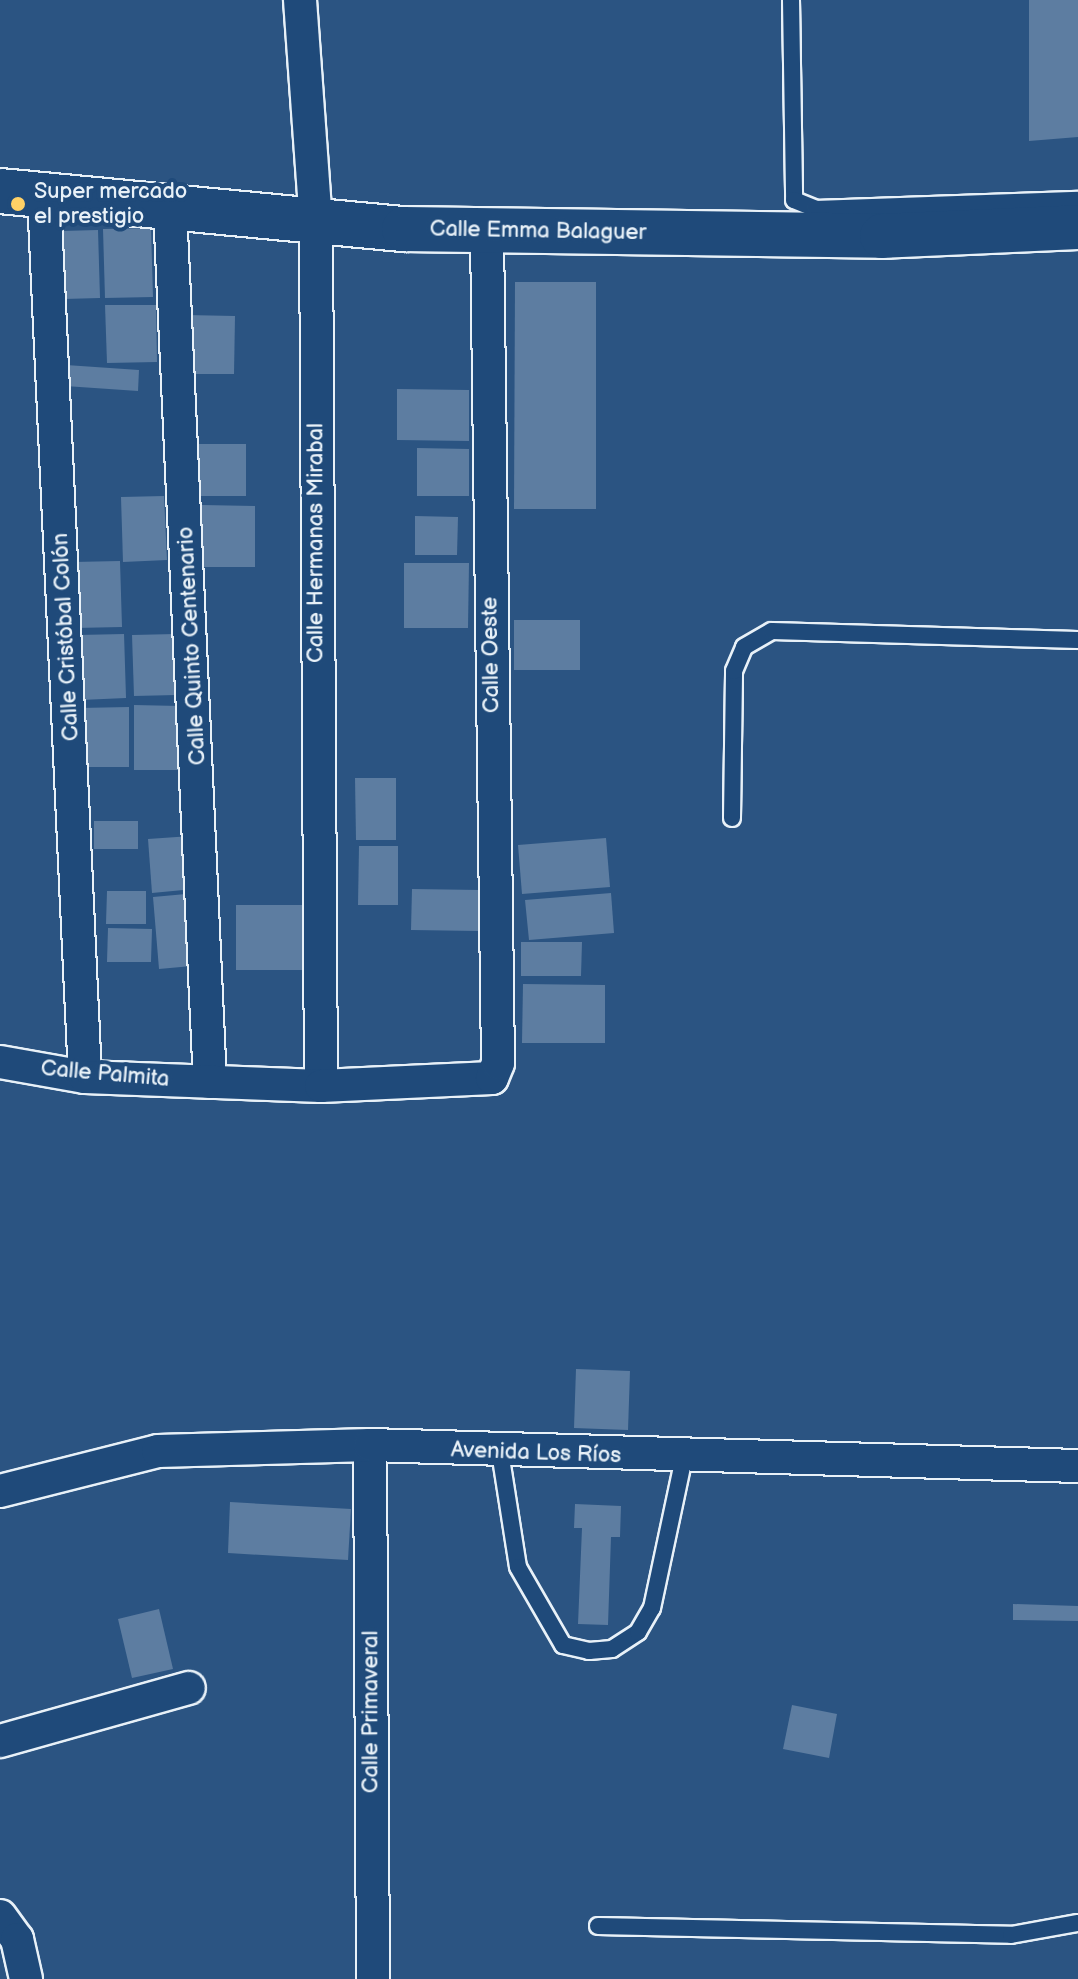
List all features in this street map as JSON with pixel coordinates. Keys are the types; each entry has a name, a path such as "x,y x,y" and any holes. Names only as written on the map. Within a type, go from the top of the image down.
{"street":[{"name":"Calle Hermanas Mirabal","path":"300,0 316,224 321,1086"},
{"name":"Calle Emma Balaguer","path":"0,191 316,224 487,230 882,236 1078,227"},
{"name":"Calle Cristóbal Colón","path":"44,197 85,1077"},
{"name":"Calle Quinto Centenario","path":"170,209 210,1082"},
{"name":"Calle Oeste","path":"487,230 498,1063 492,1078"},
{"name":"Calle Palmita","path":"0,1062 85,1077 321,1086 492,1078"},
{"name":"Avenida Los Ríos","path":"0,1491 158,1451 370,1445 684,1458 1078,1466"},
{"name":"Calle Primaveral","path":"370,1445 373,1979"},
{"path":"0,1741 189,1688"},
{"path":"0,1916 17,1939 26,1979"}],"lane":[{"path":"791,0 794,200 816,209 1078,200"},
{"path":"732,818 734,671 744,647 772,631 1078,640"},
{"path":"500,1452 518,1567 563,1645 589,1651 612,1649 638,1632 652,1608 684,1458"},
{"path":"598,1926 1011,1935 1078,1923"}],"building":[{"path":"1029,0 1078,0 1078,137 1029,141"},
{"path":"151,228 153,297 105,298 103,229"},
{"path":"98,230 100,298 64,299 62,231"},
{"path":"515,282 596,282 596,509 514,509"},
{"path":"105,305 156,305 157,362 107,363"},
{"path":"186,315 235,316 234,374 186,374"},
{"path":"66,365 139,370 138,391 65,386"},
{"path":"397,389 469,390 469,441 397,440"},
{"path":"196,444 246,444 246,496 196,496"},
{"path":"417,448 469,449 469,496 417,496"},
{"path":"164,496 167,560 123,562 121,497"},
{"path":"202,505 255,506 255,567 202,567"},
{"path":"415,516 458,517 457,555 415,555"},
{"path":"120,561 122,627 75,628 73,562"},
{"path":"404,563 469,563 468,628 404,628"},
{"path":"514,620 580,620 580,670 514,670"},
{"path":"124,634 126,698 81,700 78,635"},
{"path":"175,634 176,695 134,696 132,635"},
{"path":"134,705 180,706 180,770 134,770"},
{"path":"129,707 129,767 80,767 79,708"},
{"path":"355,778 396,778 396,840 356,840"},
{"path":"94,821 138,821 138,849 94,849"},
{"path":"191,836 194,889 152,893 148,839"},
{"path":"606,838 610,887 522,894 518,845"},
{"path":"359,846 398,846 398,905 358,905"},
{"path":"412,889 480,890 479,931 411,930"},
{"path":"107,891 146,891 146,924 106,924"},
{"path":"197,893 203,965 159,969 153,897"},
{"path":"611,893 614,933 529,940 525,900"},
{"path":"236,905 315,905 314,970 236,970"},
{"path":"108,928 152,929 151,962 107,962"},
{"path":"521,942 582,942 581,976 521,976"},
{"path":"523,984 605,985 605,1043 522,1043"},
{"path":"576,1369 630,1371 628,1430 574,1428"},
{"path":"230,1502 351,1509 348,1560 228,1553"},
{"path":"575,1504 621,1506 620,1537 611,1537 608,1625 578,1624 582,1528 574,1528"},
{"path":"1013,1604 1078,1606 1078,1621 1013,1620"},
{"path":"159,1609 173,1669 132,1678 118,1619"},
{"path":"792,1705 837,1714 829,1758 783,1749"}],"place":[{"name":"Super mercado el prestigio","path":"18,204"}]}
